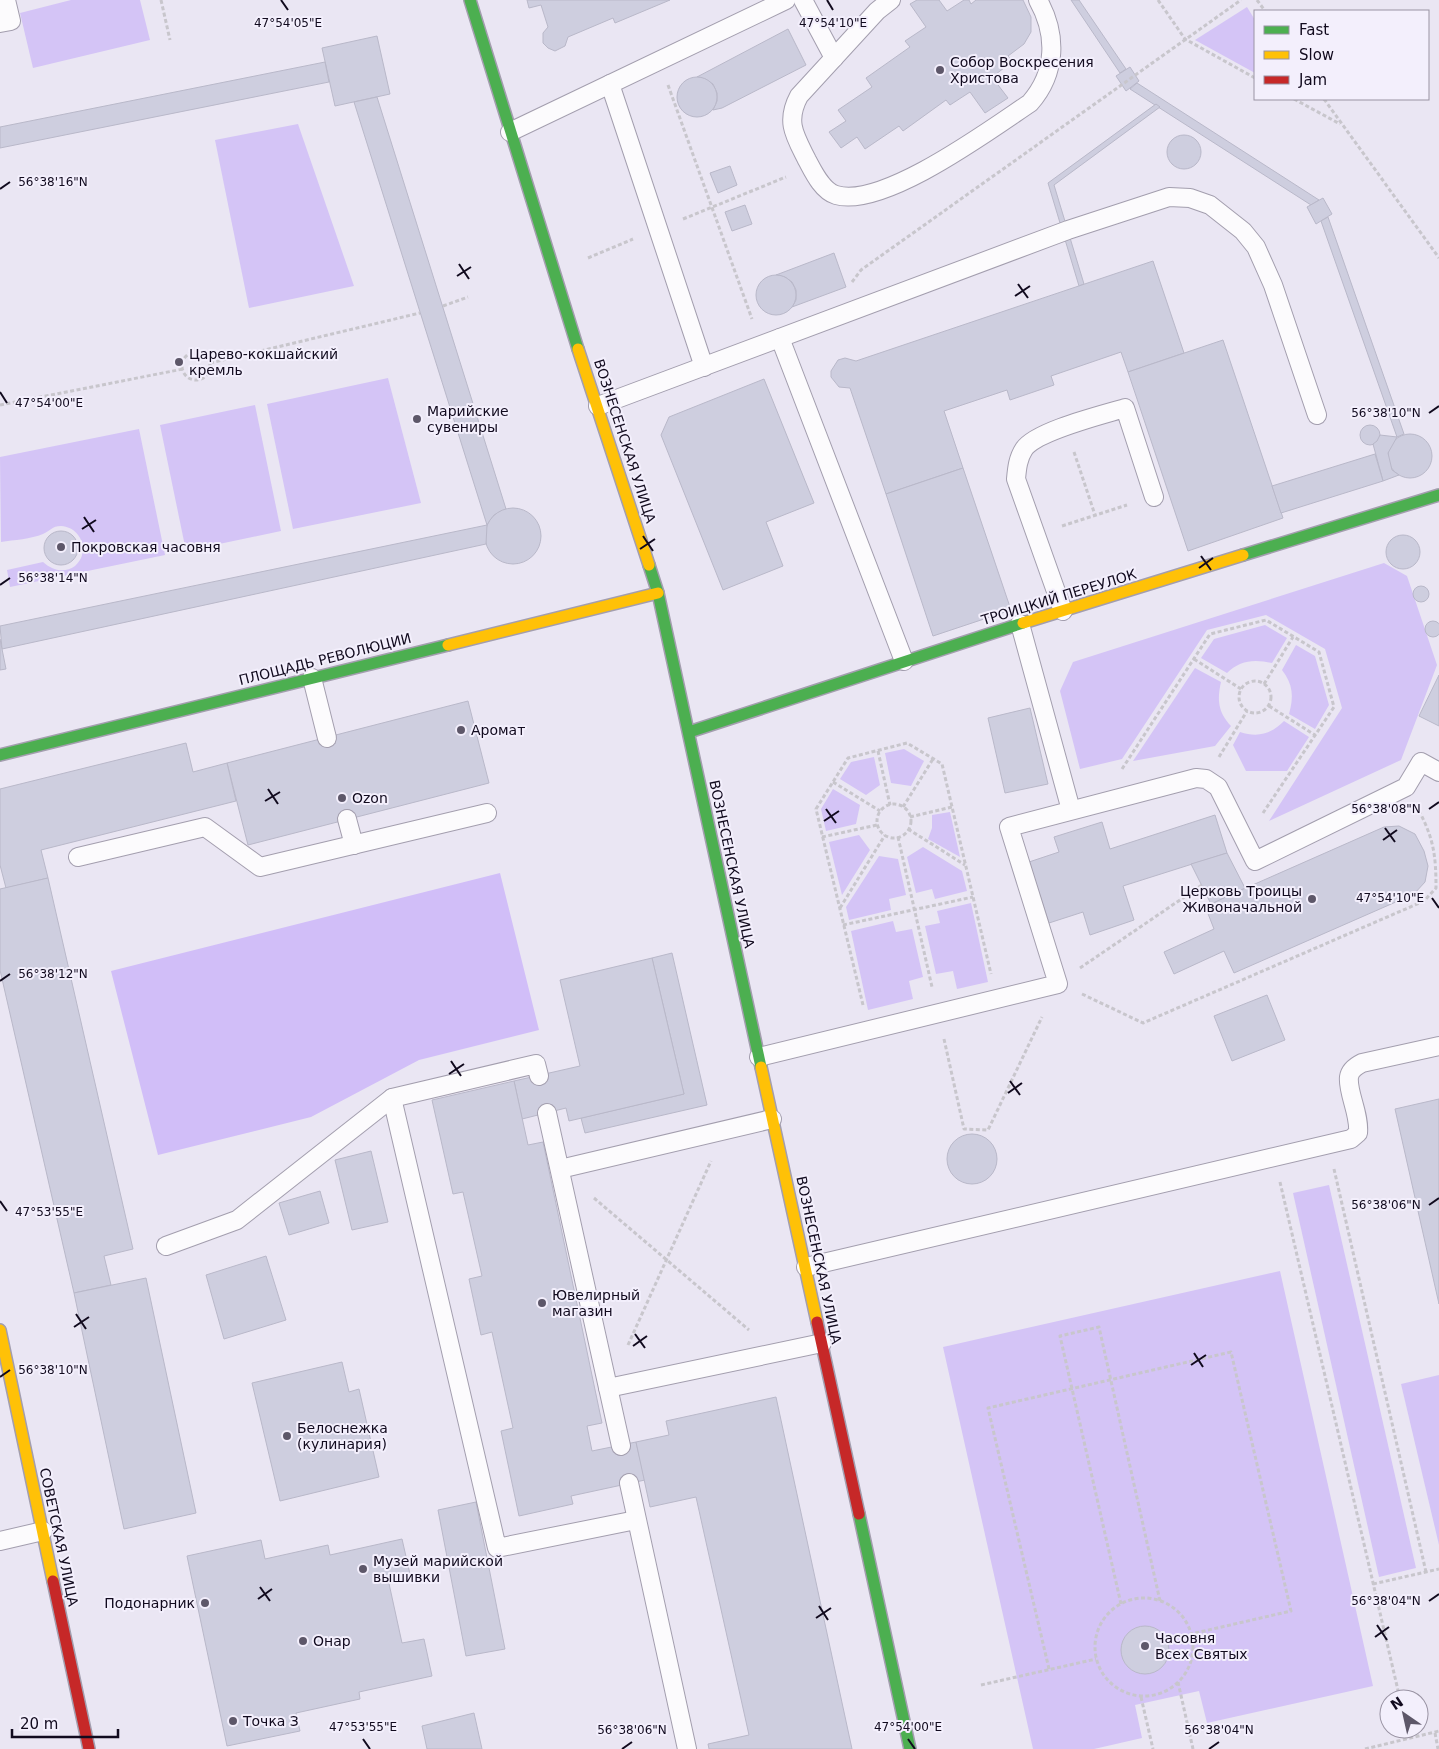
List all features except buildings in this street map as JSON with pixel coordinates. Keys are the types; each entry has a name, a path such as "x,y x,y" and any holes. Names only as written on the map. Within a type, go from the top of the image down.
{"street":[{"name":"ВОЗНЕСЕНСКАЯ УЛИЦА","path":"470,0 552,270 658,593 910,1749"},
{"name":"ТРОИЦКИЙ ПЕРЕУЛОК","path":"689,732 1020,624 1439,495"},
{"name":"ПЛОЩАДЬ РЕВОЛЮЦИИ","path":"0,755 658,593"},
{"name":"СОВЕТСКАЯ УЛИЦА","path":"0,1330 90,1749"}],"lane":[{"path":"0,23 11,21 6,0"},
{"path":"510,132 786,0"},
{"path":"804,0 834,58"},
{"path":"891,0 878,11 799,96 792,108 791,122 795,136 822,184 835,195 854,195 875,191 939,163 1030,103 1040,92 1047,78 1053,42 1046,14 1038,0"},
{"path":"610,84 704,367"},
{"path":"598,406 1104,218 1169,197 1190,198 1210,204 1227,216 1256,247 1273,285 1317,415"},
{"path":"780,338 904,661"},
{"path":"1062,611 1016,479 1017,462 1024,448 1037,436 1125,408 1154,496"},
{"path":"1020,624 1071,810"},
{"path":"312,678 327,738"},
{"path":"759,1057 1058,984 1009,827 1196,778 1206,779 1218,787 1255,861 1406,787 1421,762 1439,772"},
{"path":"78,857 205,827 260,867 486,812"},
{"path":"347,819 354,845"},
{"path":"806,1267 1351,1139 1358,1133 1359,1124 1349,1078 1353,1068 1362,1063 1439,1046"},
{"path":"166,1246 237,1220 392,1098 536,1064 539,1076"},
{"path":"392,1098 498,1548 636,1520"},
{"path":"547,1113 620,1446"},
{"path":"560,1169 772,1119"},
{"path":"608,1388 822,1344"},
{"path":"629,1484 687,1749"},
{"path":"0,1540 43,1531"}],"path":[{"path":"160,0 170,40"},
{"path":"1158,0 1185,39 1254,77"},
{"path":"861,308 852,285 855,276 862,270 1241,0"},
{"path":"660,61 761,345"},
{"path":"1296,100 1341,124"},
{"path":"1325,100 1439,258"},
{"path":"588,258 811,167"},
{"path":"443,306 468,297"},
{"path":"210,363 420,313"},
{"path":"196,352 205,355 210,363 209,372 199,380 190,379 183,369 187,355 196,352"},
{"path":"0,405 183,369"},
{"path":"1065,427 1095,516"},
{"path":"1035,534 1154,496"},
{"path":"1099,803 1210,634 1266,620 1319,652 1334,708 1245,840"},
{"path":"1264,684 1293,637"},
{"path":"1194,659 1241,689"},
{"path":"1255,681 1264,684 1271,693 1269,706 1261,712 1247,712 1240,703 1241,689 1250,682 1255,681"},
{"path":"1269,706 1315,735"},
{"path":"1206,779 1247,712"},
{"path":"869,1030 816,809 848,758 907,744 942,764 997,998"},
{"path":"878,751 890,804"},
{"path":"903,807 933,759"},
{"path":"833,782 880,811"},
{"path":"1058,984 1143,1022 1424,901 1436,888 1431,834 1406,787"},
{"path":"890,804 903,807 910,817 908,829 898,837 885,835 877,825 880,811 890,804"},
{"path":"910,817 952,807"},
{"path":"822,837 877,825"},
{"path":"908,829 966,866"},
{"path":"839,908 885,835"},
{"path":"898,837 964,1129"},
{"path":"844,925 973,897"},
{"path":"608,1388 725,1130"},
{"path":"1328,1144 1426,1572"},
{"path":"1274,1157 1398,1689"},
{"path":"560,1169 776,1353"},
{"path":"1121,1604 1060,1336 1099,1326 1160,1601"},
{"path":"1049,1669 988,1408 1231,1352 1291,1611 1191,1634"},
{"path":"1373,1584 1439,1569"},
{"path":"1146,1598 1168,1604 1181,1616 1191,1634 1193,1652 1188,1668 1178,1682 1162,1693 1141,1697 1128,1694 1113,1686 1102,1673 1096,1659 1095,1643 1099,1627 1109,1613 1121,1604 1135,1599 1146,1598"},
{"path":"981,1685 1096,1659"},
{"path":"1178,1682 1193,1749"},
{"path":"1141,1697 1153,1749"},
{"path":"1437,1732 1438,1749"},
{"path":"1364,1749 1405,1739"}],"shaded area":[{"path":"71,0 140,0 150,40 33,68 20,13"},
{"path":"1247,7 1254,18 1254,72 1195,40"},
{"path":"298,124 354,286 249,308 215,140"},
{"path":"388,378 421,503 293,529 267,404"},
{"path":"255,405 281,531 186,551 160,425"},
{"path":"139,429 165,555 10,587 7,570 43,562 54,569 67,570 75,566 80,560 83,547 78,535 74,531 68,527 61,526 33,537 1,542 0,457"},
{"path":"1384,563 1407,576 1437,665 1401,760 1269,821 1342,708 1325,649 1266,615 1207,630 1122,759 1080,769 1060,691 1073,662"},
{"path":"1265,625 1287,638 1272,663 1259,661 1242,663 1227,673 1201,658 1214,639"},
{"path":"1296,645 1315,656 1329,705 1315,729 1289,714 1292,691 1282,670"},
{"path":"1195,668 1221,682 1219,694 1221,711 1231,726 1215,746 1133,761"},
{"path":"1284,721 1309,737 1287,771 1246,771 1233,745 1240,732 1253,735 1264,734"},
{"path":"904,749 924,761 911,786 891,783 885,753"},
{"path":"874,757 880,785 866,795 840,779 851,762"},
{"path":"833,789 860,805 856,824 826,831 821,809"},
{"path":"950,812 960,857 928,839 932,828 932,815"},
{"path":"859,835 870,850 842,895 829,842"},
{"path":"923,847 962,871 967,891 935,899 932,889 916,893 907,857"},
{"path":"879,856 898,859 906,895 889,899 891,910 849,920 846,907"},
{"path":"500,873 539,1030 419,1060 311,1117 158,1155 111,971"},
{"path":"971,903 988,982 957,989 953,971 936,974 925,926 940,923 937,911"},
{"path":"893,921 896,932 912,929 923,977 909,981 913,999 868,1010 851,931"},
{"path":"1329,1185 1416,1568 1379,1577 1293,1193"},
{"path":"1280,1271 1373,1686 1207,1723 1199,1691 1135,1705 1142,1738 1094,1749 1033,1749 943,1347"},
{"path":"1439,1375 1439,1545 1401,1384"}],"traffic: fast":[{"path":"470,0 578,349"},
{"path":"1243,555 1439,495"},
{"path":"649,565 658,593 761,1067"},
{"path":"689,732 1023,623"},
{"path":"0,755 448,645"},
{"path":"859,1514 910,1749"}],"traffic: slow":[{"path":"578,349 649,565"},
{"path":"1023,623 1243,555"},
{"path":"448,645 658,593"},
{"path":"761,1067 817,1322"},
{"path":"0,1330 53,1581"}],"traffic: jam":[{"path":"817,1322 859,1514"},
{"path":"53,1581 89,1749"}],"place":[{"name":"Собор Воскресения Христова","path":"940,70"},
{"name":"Царево-кокшайский кремль","path":"179,362"},
{"name":"Марийские сувениры","path":"417,419"},
{"name":"Покровская часовня","path":"61,547"},
{"name":"Аромат","path":"461,730"},
{"name":"Ozon","path":"342,798"},
{"name":"Церковь Троицы Живоначальной","path":"1312,899"},
{"name":"Ювелирный магазин","path":"542,1303"},
{"name":"Белоснежка (кулинария)","path":"287,1436"},
{"name":"Музей марийской вышивки","path":"363,1569"},
{"name":"Подонарник","path":"205,1603"},
{"name":"Онар","path":"303,1641"},
{"name":"Часовня Всех Святых","path":"1145,1646"},
{"name":"Точка З","path":"233,1721"}]}
